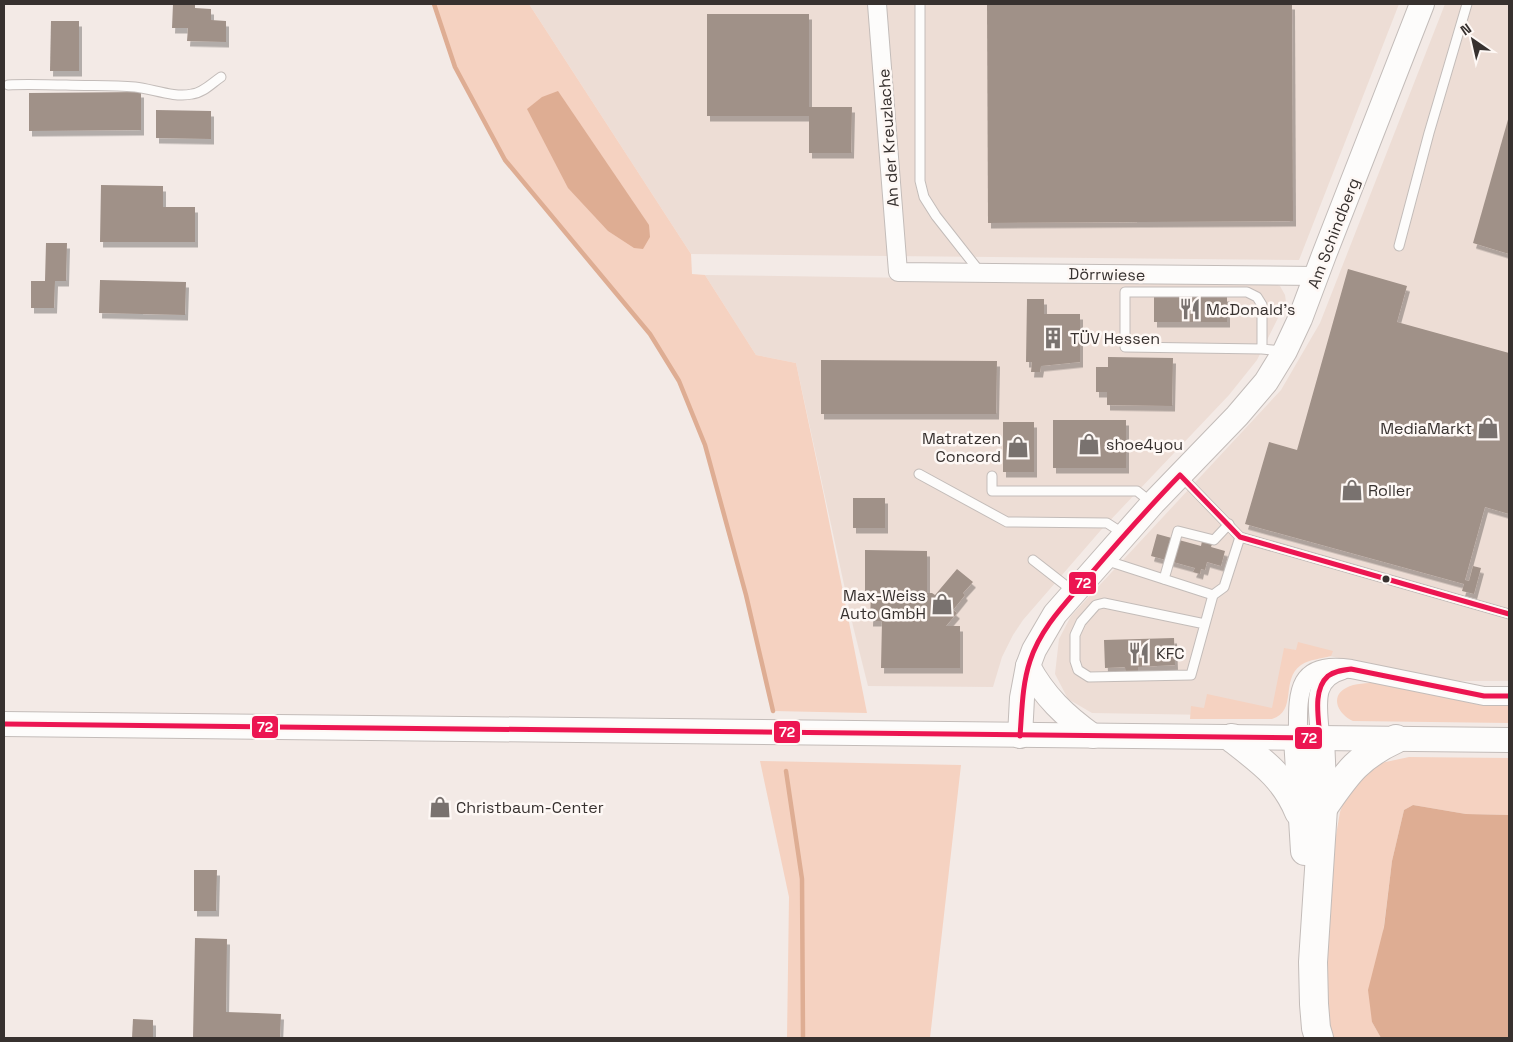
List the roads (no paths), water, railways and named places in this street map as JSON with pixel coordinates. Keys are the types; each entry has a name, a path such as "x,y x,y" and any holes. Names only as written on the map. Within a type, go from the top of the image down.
{"highway":[{"path":"1232,738 1267,765 1282,781 1293,798 1313,817"},
{"path":"1309,738 1313,817 1314,1004 1316,1028 1319,1038"},
{"path":"1303,1038 1306,876 1313,817 1348,772 1364,756 1396,739"}],"main road":[{"name":"Am Schindberg","path":"1020,736 1022,698 1028,666 1034,650 1055,614 1152,503 1237,416 1266,382 1285,352 1300,319 1315,276 1422,4"},
{"path":"1028,666 1037,683 1054,704 1068,718 1093,736"},
{"path":"4,724 1509,740"}],"street":[{"name":"An der Kreuzlache","path":"877,4 898,272"},
{"name":"Dörrwiese","path":"898,272 1315,276"},
{"path":"1309,738 1298,702 1302,686 1306,679 1318,670 1330,667 1351,669 1484,696 1509,696"}],"lane":[{"path":"920,4 920,181 924,197 936,216 981,273"},
{"path":"1398,246 1467,4"},
{"path":"8,85 36,83 110,85 184,95 194,94 221,77"},
{"path":"1262,349 1262,305 1257,297 1247,292 1125,292 1125,347 1262,349 1285,352"},
{"path":"919,474 1007,522 1108,523 1124,534"},
{"path":"1180,475 1240,537 1509,614"},
{"path":"992,476 992,491 1137,490 1152,503"},
{"path":"1164,579 1178,531 1214,540 1229,524"},
{"path":"1205,624 1104,603 1096,605 1081,622 1075,636 1074,661 1078,670 1089,677 1191,675 1213,595 1224,587 1240,537"},
{"path":"1105,556 1114,563 1213,595"},
{"path":"1033,560 1074,592"}],"waterway":[{"path":"434,4 455,67 505,160 650,334 679,381 705,445 746,595 773,711"},
{"path":"786,771 802,879 803,1038"}],"place":[{"name":"McDonald's","path":"1190,309"},
{"name":"TÜV Hessen","path":"1053,338"},
{"name":"MediaMarkt","path":"1488,428"},
{"name":"shoe4you","path":"1089,444"},
{"name":"Matratzen Concord","path":"1018,447"},
{"name":"Roller","path":"1352,490"},
{"name":"Max-Weiss Auto GmbH","path":"942,604"},
{"name":"KFC","path":"1139,653"},
{"name":"Christbaum-Center","path":"440,807"}]}
